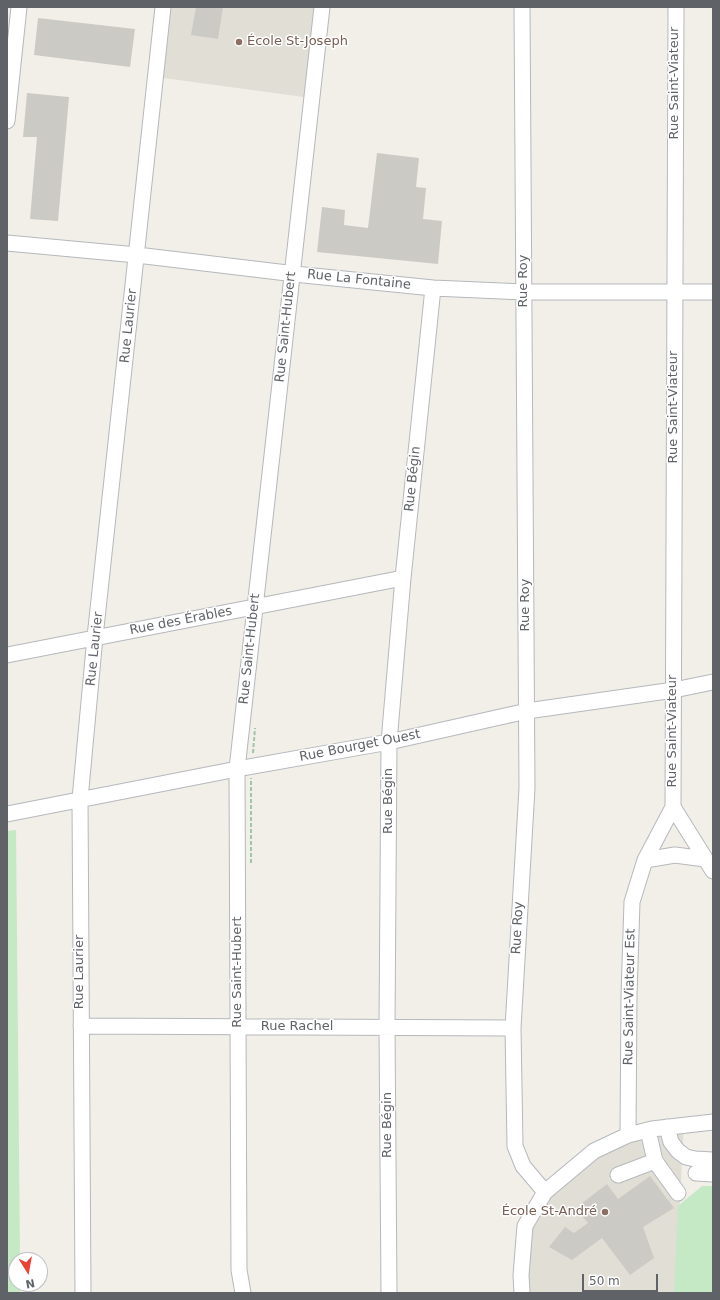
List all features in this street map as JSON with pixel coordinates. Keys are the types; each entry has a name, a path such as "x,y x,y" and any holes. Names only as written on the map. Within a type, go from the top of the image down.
{"street":[{"path":"7,121 19,7"},
{"name":"Rue Laurier","path":"83,1293 80,1026 80,799 95,638 163,7"},
{"name":"Rue Saint-Hubert","path":"243,1293 239,1270 238,1026 244,768 255,607 322,7"},
{"name":"Rue Roy","path":"522,7 527,788 512,1028 515,1146 523,1166 545,1192"},
{"name":"Rue Saint-Viateur","path":"673,807 676,7"},
{"name":"Rue La Fontaine","path":"7,243 136,255 433,288 524,292 713,292"},
{"name":"Rue Bégin","path":"389,1293 387,1027 390,742 403,578 433,288"},
{"name":"Rue des Érables","path":"7,655 403,578"},
{"name":"Rue Bourget Ouest","path":"7,814 244,768 390,742 527,711 674,690 713,682"},
{"path":"673,807 709,865"},
{"name":"Rue Saint-Viateur Est","path":"628,1135 628,996 632,902 645,860 673,807"},
{"path":"645,860 674,855 709,865"},
{"name":"Rue Rachel","path":"80,1026 512,1028"},
{"path":"522,1293 521,1275 525,1226 545,1192 594,1151 628,1135 667,1127 713,1122"},
{"path":"667,1127 671,1142 678,1151 686,1157 713,1160"},
{"path":"648,1130 655,1161 678,1194"},
{"path":"618,1175 655,1161"},
{"path":"696,1173 713,1174"},
{"path":"236,1293 239,1270"}],"path":[{"path":"251,869 244,768 255,728"}],"shaded area":[{"name":"École St-Joseph","path":"163,7 322,7 311,98 156,77"},
{"name":"École St-André","path":"684,1123 675,1293 522,1293 520,1235 582,1156"}],"green space":[{"path":"16,830 20,1252 8,1252 8,1292 20,1293 7,1293 7,831"},
{"path":"702,1186 713,1186 713,1293 674,1293 678,1206"}],"building":[{"name":"École St-Joseph","path":"196,7 223,7 218,39 191,35"},
{"path":"38,18 135,29 130,67 34,55"},
{"path":"27,93 69,97 58,221 30,219 37,137 23,137"},
{"path":"377,153 419,158 416,187 426,188 423,219 442,221 438,264 317,252 322,207 345,210 344,225 368,228"},
{"path":"650,1176 674,1208 643,1227 654,1258 630,1275 602,1238 572,1260 549,1247 565,1227 574,1233 588,1223 582,1216 581,1204 607,1184 618,1199"}],"place":[{"name":"École St-Joseph","path":"239,42"},
{"name":"École St-André","path":"605,1212"}]}
